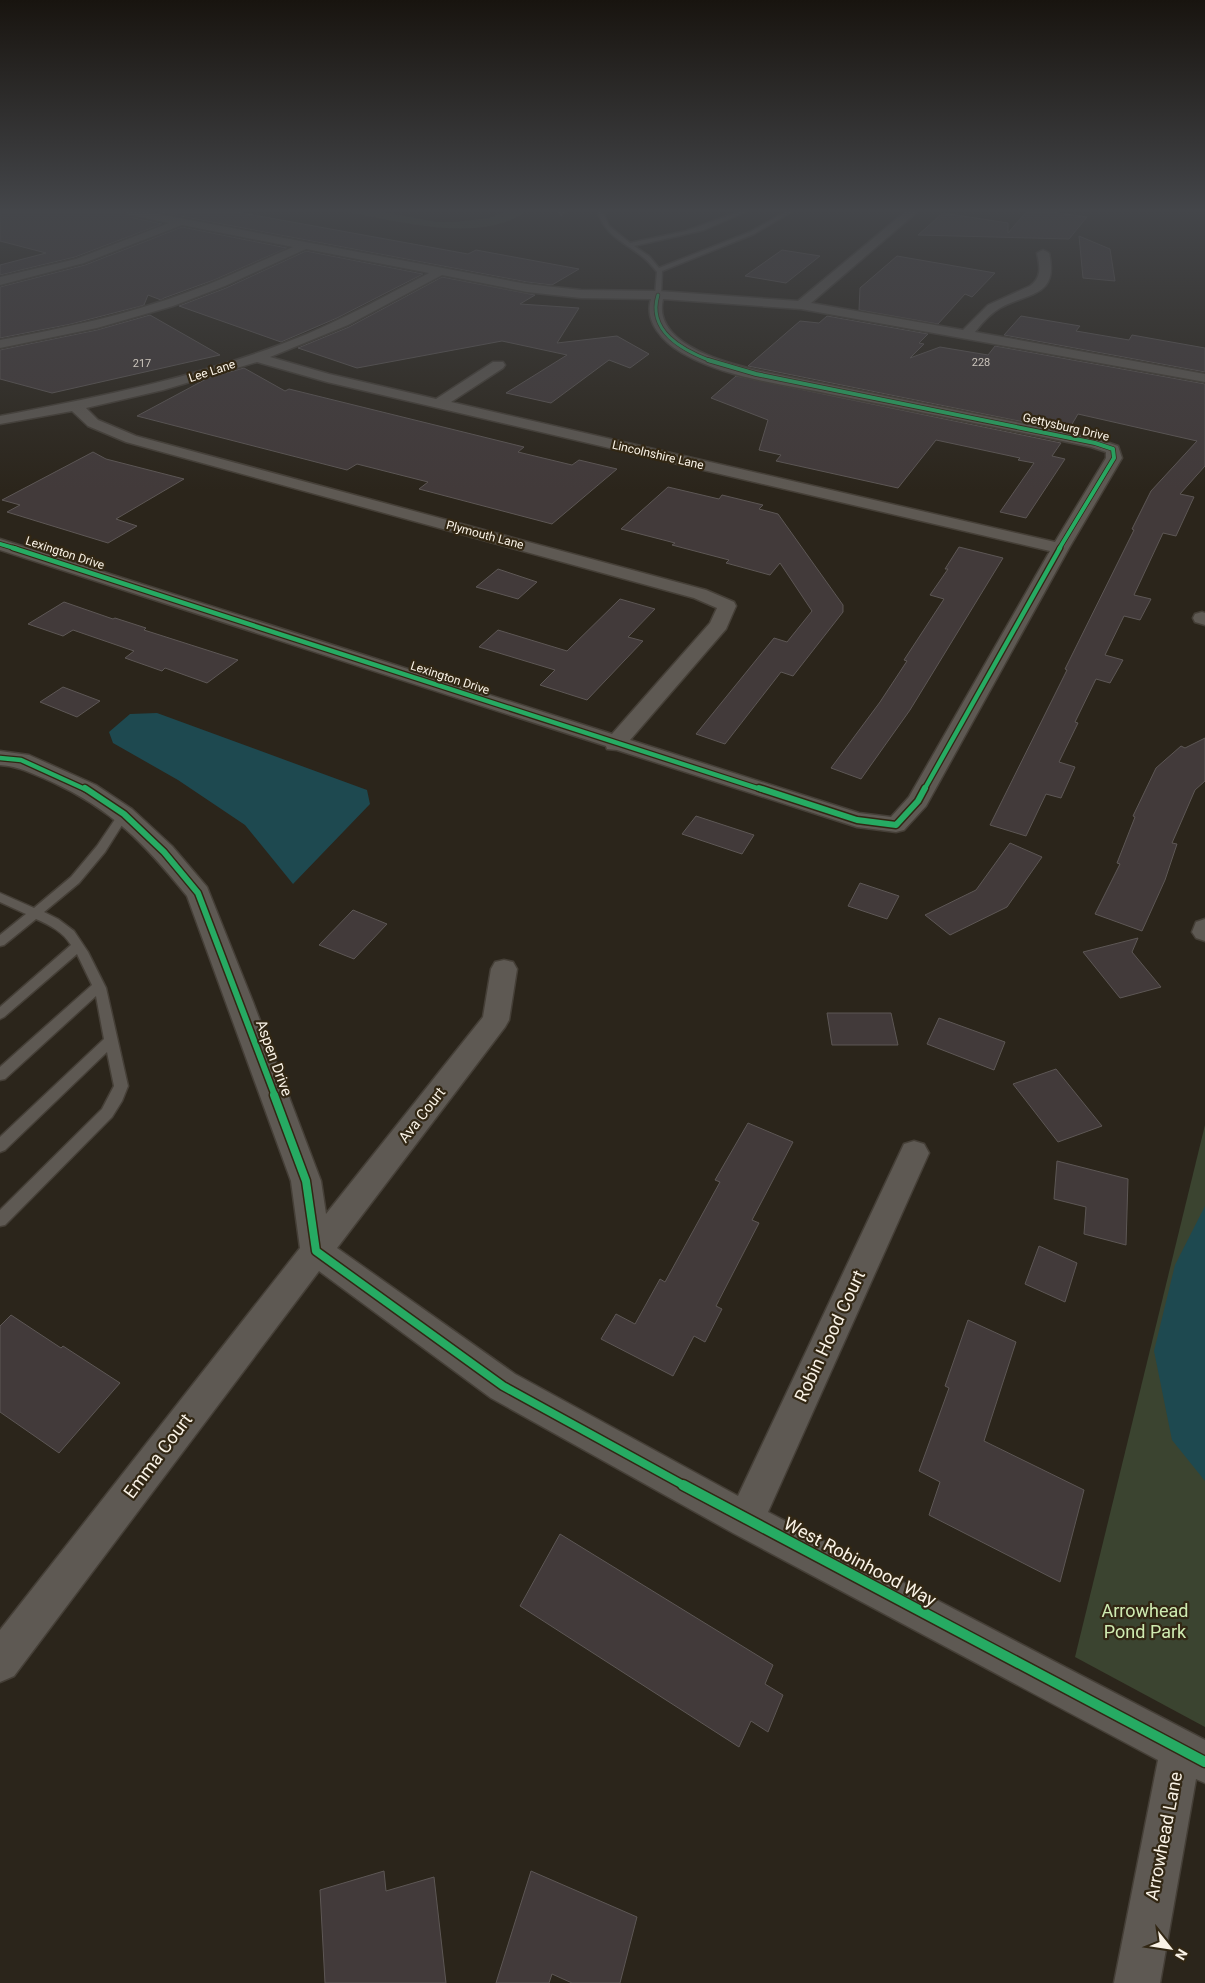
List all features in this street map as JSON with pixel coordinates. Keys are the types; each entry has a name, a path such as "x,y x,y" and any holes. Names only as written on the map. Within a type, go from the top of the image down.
{"street":[{"path":"0,344 64,332 165,305"},
{"name":"Lee Lane","path":"0,420 76,406 186,380 257,357 351,318 376,305"},
{"name":"Gettysburg Drive","path":"656,305 654,312 663,331 682,347 731,368 1095,443 1113,449 1114,458 1060,548 918,801 896,825"},
{"path":"794,305 1205,378"},
{"path":"966,335 987,311 997,305"},
{"name":"Lincolnshire Lane","path":"257,357 302,372 1060,548"},
{"path":"438,404 498,365"},
{"name":"Plymouth Lane","path":"76,406 93,423 131,439 700,594 727,606 719,625 614,744"},
{"name":"Lexington Drive","path":"0,544 614,744 857,820 896,825"},
{"name":"Aspen Drive","path":"0,758 21,760 88,790 124,814 164,852 198,893 306,1181 316,1251"},
{"name":"Ava Court","path":"316,1251 496,1020 504,969"},
{"name":"Robin Hood Court","path":"746,1520 914,1153"},
{"name":"West Robinhood Way","path":"316,1251 502,1386 746,1520 1193,1755"},
{"name":"Emma Court","path":"0,1662 316,1251"},
{"name":"Arrowhead Lane","path":"1137,1983 1193,1755"}],"lane":[{"path":"0,942 84,871 124,814"},
{"path":"0,898 54,922 70,934 78,946 99,986 121,1086 115,1101 96,1124 0,1220"},
{"path":"0,1014 78,946"},
{"path":"0,1075 99,986"},
{"path":"0,1146 112,1040"}],"green space":[{"name":"Arrowhead Pond Park","path":"1205,1125 1205,1727 1075,1657"}],"water":[{"path":"157,713 367,790 370,804 293,884 245,825 178,780 113,743 109,732 130,714"},
{"path":"1205,1206 1205,1481 1172,1440 1154,1351 1175,1265"}],"building":[{"path":"0,305 144,305 71,324 0,338"},
{"path":"183,305 363,305 281,342 179,306"},
{"path":"391,305 528,305 579,308 557,343 617,336 649,354 630,368 609,360 551,403 506,393 567,355 502,341 357,368 298,348 349,327"},
{"path":"859,305 956,305 938,324 859,310"},
{"path":"150,315 220,355 52,393 0,379 0,350 97,330"},
{"path":"827,316 928,334 919,343 924,344 910,358 940,347 988,355 995,346 1205,384 1205,466 1180,494 1194,497 1176,536 1163,533 1134,595 1151,599 1140,620 1124,616 1105,655 1123,660 1110,683 1096,679 1075,722 1078,723 1059,762 1075,767 1061,798 1046,794 1026,836 990,825 1067,670 1065,669 1134,530 1132,529 1151,491 1197,441 1078,414 1068,431 748,366 800,321 819,323"},
{"path":"1021,316 1080,326 1076,331 1129,340 1132,335 1205,348 1205,372 1004,335"},
{"path":"244,368 285,391 289,389 524,447 518,452 572,465 579,460 617,469 552,524 419,489 428,482 357,464 347,470 137,416 208,378"},
{"path":"736,376 1061,443 1052,456 1065,459 1026,518 1000,512 1034,463 1018,460 1020,458 936,440 898,488 776,461 781,455 759,450 768,420 711,398"},
{"path":"93,452 106,459 184,479 116,519 137,526 108,543 7,512 20,505 2,500"},
{"path":"668,487 719,499 722,495 763,505 759,509 778,514 843,605 843,612 793,676 781,672 725,744 696,734 774,638 787,642 812,611 780,563 770,575 726,563 729,560 672,545 675,543 621,529"},
{"path":"959,547 1003,558 910,710 861,779 831,768 880,702 907,661 904,660 944,599 930,595 948,569 945,569"},
{"path":"498,569 537,582 518,599 476,587"},
{"path":"620,599 655,609 628,637 643,641 587,700 540,685 555,670 479,647 498,630 567,651"},
{"path":"64,602 238,660 207,683 165,668 162,671 125,658 134,651 73,630 63,636 28,624"},
{"path":"63,687 100,701 77,717 40,702"},
{"path":"1205,738 1205,781 1195,790 1172,843 1177,844 1165,880 1142,931 1095,914 1120,864 1117,863 1135,817 1133,816 1156,768 1181,746 1185,748"},
{"path":"696,816 754,835 742,854 682,834"},
{"path":"1010,843 1042,857 1007,907 950,935 925,915 976,890"},
{"path":"860,883 899,896 887,919 848,906"},
{"path":"353,910 387,924 354,959 319,945"},
{"path":"1138,938 1132,952 1161,987 1120,998 1083,952"},
{"path":"827,1013 891,1013 898,1045 832,1045"},
{"path":"939,1018 1005,1042 994,1070 927,1044"},
{"path":"1056,1069 1102,1126 1058,1142 1013,1084"},
{"path":"748,1123 793,1142 752,1220 759,1223 716,1306 722,1309 705,1342 694,1336 673,1376 601,1339 616,1314 635,1324 660,1279 665,1282 720,1182 715,1180"},
{"path":"1057,1161 1128,1179 1126,1245 1084,1234 1086,1207 1054,1199"},
{"path":"1039,1246 1077,1263 1065,1302 1025,1284"},
{"path":"11,1315 61,1348 63,1346 120,1383 59,1453 0,1412 0,1326"},
{"path":"968,1320 1016,1342 984,1441 1084,1490 1060,1582 929,1515 940,1482 919,1471 949,1388 945,1386"},
{"path":"560,1534 773,1665 765,1684 783,1695 768,1732 751,1721 739,1747 520,1606"},
{"path":"384,1871 386,1891 434,1877 446,1983 325,1983 320,1890"},
{"path":"531,1871 637,1917 620,1983 572,1983 552,1974 549,1983 496,1983"}],"cycle path":[{"path":"0,544 857,820 896,825 918,801 1060,548 1114,458 1113,449 1095,443 770,377 721,365 686,350 672,340 661,328 655,314 655,305"},
{"path":"0,758 21,760 88,790 124,814 164,852 198,893 306,1181 316,1251 503,1386 746,1520 1205,1762"}]}
